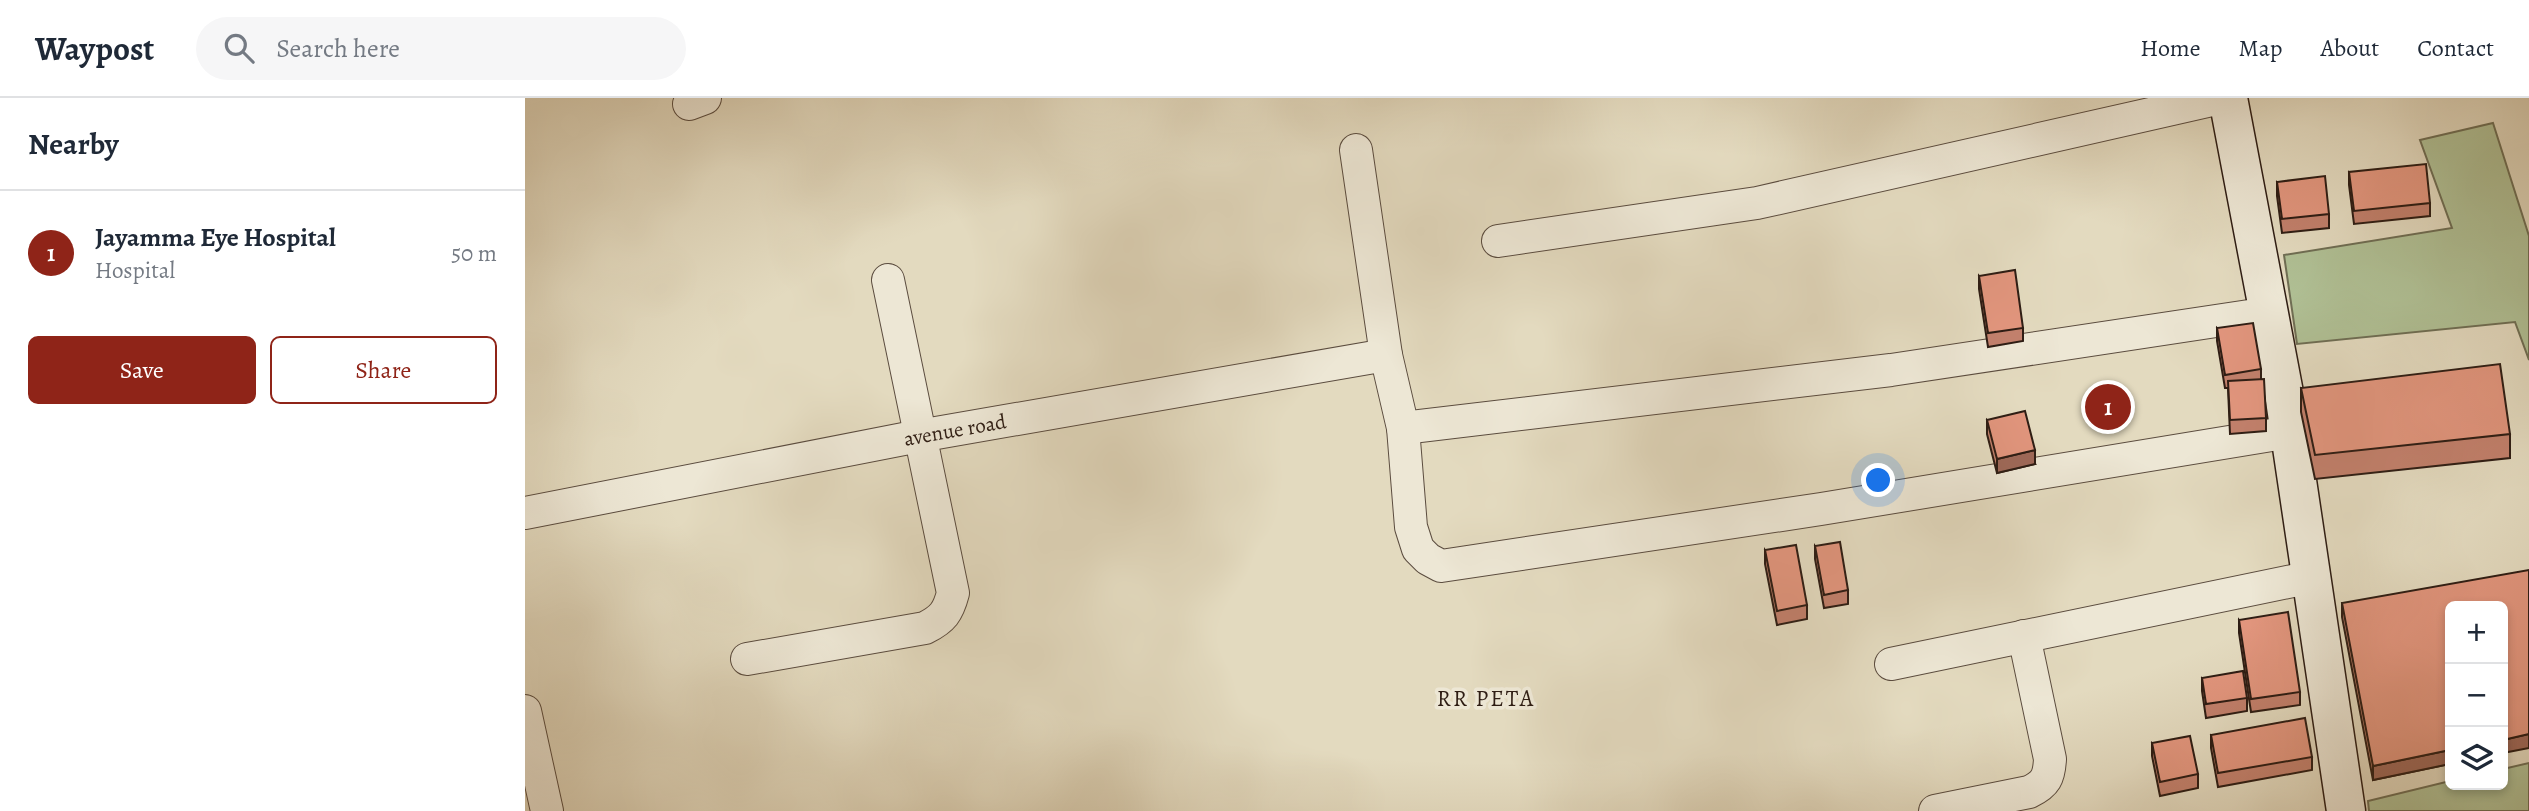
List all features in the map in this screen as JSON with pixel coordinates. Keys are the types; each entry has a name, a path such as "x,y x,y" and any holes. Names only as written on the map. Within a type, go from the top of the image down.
{"street":[{"path":"1498,241 1756,203 2221,98"},
{"path":"2228,98 2290,432 2346,811"},
{"path":"1356,150 1386,355 1403,428 1411,527 1418,548 1428,559 1441,566 1821,509 2290,432"},
{"path":"747,659 925,628 937,622 948,610 953,593 888,280"},
{"path":"1403,428 1891,370 2269,313"},
{"name":"avenue road","path":"525,513 919,436 1386,355"},
{"path":"1891,664 2312,577"},
{"path":"1945,810 2029,792 2043,786 2049,776 2050,759 2024,636"},
{"path":"525,710 547,811"}],"green space":[{"path":"2493,123 2529,236 2529,360 2515,322 2297,344 2284,255 2452,228 2420,140"},
{"path":"2529,763 2529,811 2369,811 2368,801 2445,782 2445,790 2508,790 2508,768"}],"building":[{"path":"2426,164 2430,203 2354,211 2349,172"},
{"path":"2325,176 2329,214 2282,219 2277,182"},
{"path":"2015,270 2023,328 1988,333 1979,276"},
{"path":"2253,323 2261,369 2225,375 2217,328"},
{"path":"2500,364 2510,434 2315,455 2301,388"},
{"path":"2264,379 2266,418 2230,420 2228,381"},
{"path":"2025,411 2035,450 1997,459 1987,420"},
{"path":"1840,542 1848,590 1824,595 1815,546"},
{"path":"1796,545 1807,605 1777,611 1765,550"},
{"path":"2529,570 2529,734 2508,739 2508,601 2445,601 2445,751 2373,766 2342,603"},
{"path":"2288,612 2300,692 2251,699 2239,620"},
{"path":"2243,671 2247,698 2206,704 2202,678"},
{"path":"2305,718 2312,757 2218,773 2211,735"},
{"path":"2190,736 2198,774 2160,782 2152,743"}],"place":[{"name":"Jayamma Eye Hospital","path":"2108,407"}],"district":[{"name":"RR PETA","path":"1486,698"}]}
